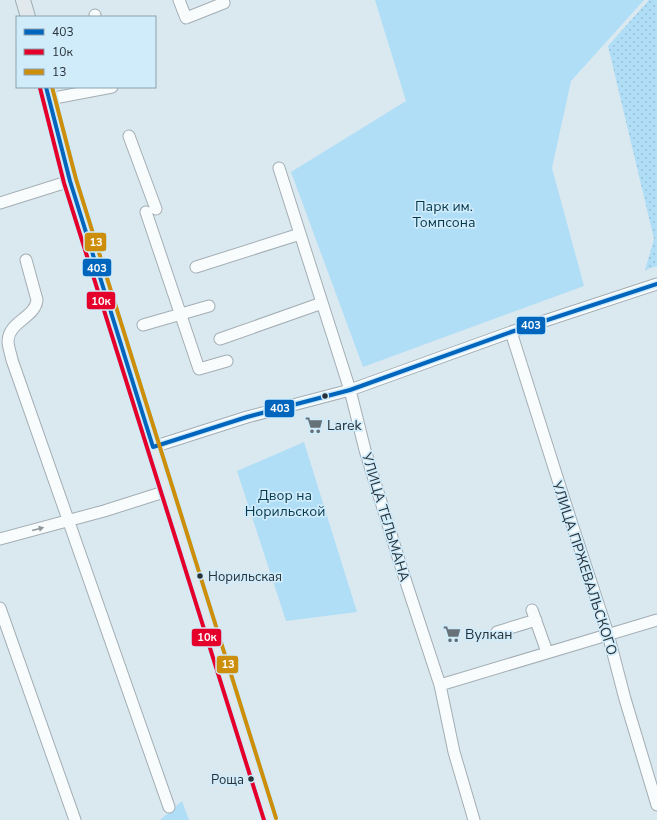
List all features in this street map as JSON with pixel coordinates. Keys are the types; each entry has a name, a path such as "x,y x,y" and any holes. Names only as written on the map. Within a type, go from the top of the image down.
{"main road":[{"path":"23,0 28,16"},
{"path":"48,93 70,181 270,820"}],"street":[{"path":"179,0 186,18 224,3"},
{"path":"48,93 101,88"},
{"path":"129,136 181,314 199,369 227,361"},
{"name":"УЛИЦА ТЕЛЬМАНА","path":"279,168 350,390 396,552 440,685 454,752 474,820"},
{"path":"0,203 70,181"},
{"path":"196,267 300,234"},
{"path":"26,260 37,300 32,311 15,325 10,333 8,342 12,360 169,807"},
{"path":"153,447 247,417 350,390 511,332 657,284"},
{"path":"220,339 322,304"},
{"path":"143,325 209,306"},
{"name":"УЛИЦА ПРЖЕВАЛЬСКОГО","path":"511,332 567,511 608,634 625,699 657,805"},
{"path":"0,539 104,511 167,491"},
{"path":"0,608 74,820"},
{"path":"497,632 534,615 547,652"},
{"path":"440,685 657,620"}],"green space":[{"name":"Парк им. Томпсона","path":"375,0 644,0 571,81 552,168 584,286 363,367 291,172 406,101"},
{"path":"649,0 657,0 657,266 645,270 654,239 608,46"},
{"name":"Двор на Норильской","path":"304,442 357,612 286,621 237,471"},
{"path":"182,801 189,820 160,820"}],"transit line":[{"name":"10к","path":"40,88 64,183 264,820"},
{"name":"403","path":"46,88 70,181 153,447"},
{"name":"13","path":"52,88 76,179 276,818"},
{"name":"403","path":"153,447 247,417 350,390 511,332 657,284"}],"place":[{"name":"Larek","path":"314,425"},
{"name":"Норильская","path":"200,576"},
{"name":"Вулкан","path":"452,634"},
{"name":"Роща","path":"251,779"}]}
